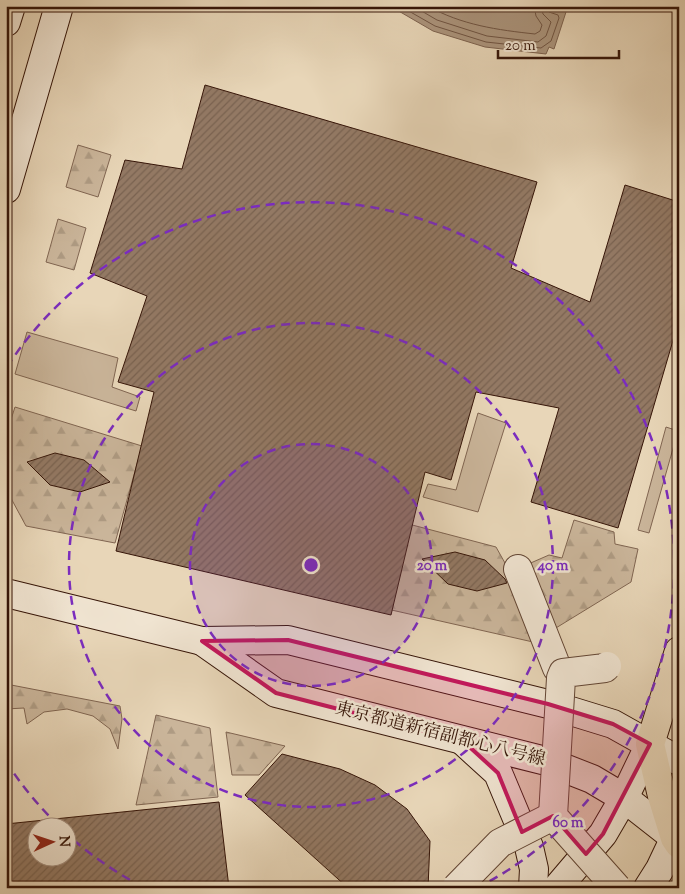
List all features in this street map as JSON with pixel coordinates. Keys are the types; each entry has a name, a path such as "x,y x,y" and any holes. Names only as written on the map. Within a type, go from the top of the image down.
{"main road":[{"path":"6,22 11,6"},
{"path":"6,189 59,6"},
{"path":"518,569 557,668 563,673 605,668 607,666"},
{"name":"東京都道新宿副都心八号線","path":"6,593 202,640 288,640 548,704 613,724 679,761"},
{"name":"東京都道新宿副都心八号線","path":"202,640 276,693 546,761 592,779 624,798 677,837"},
{"path":"557,888 603,834 624,798 650,744 679,651"},
{"path":"563,673 561,678 553,816 617,888"},
{"path":"462,740 498,773 529,847 534,868 533,888"},
{"path":"648,888 677,837 662,796 650,744"},
{"path":"456,888 500,843 553,816"}],"highlighted area":[{"path":"288,640 548,704 613,724 650,744 603,834 586,854 553,816 522,832 498,773 463,741 276,693 202,641"}],"green space":[{"path":"78,145 111,155 98,197 66,187"},
{"path":"58,219 86,228 74,270 46,262"},
{"path":"27,332 118,358 112,387 140,397 136,411 15,374"},
{"path":"15,407 142,446 115,543 26,526 6,489 6,435"},
{"path":"478,413 506,423 478,512 423,497 428,484 456,490"},
{"path":"666,427 678,431 649,533 638,530"},
{"path":"359,511 496,547 510,572 549,555 562,558 574,520 614,532 615,544 638,549 631,582 533,642 334,597"},
{"path":"6,684 120,706 122,719 118,749 110,729 93,716 67,709 44,712 27,724 24,708 6,709"},
{"path":"156,715 210,728 218,797 136,805"},
{"path":"226,732 285,746 259,775 232,775"}],"water":[{"path":"390,6 545,6 566,12 554,49 549,47 546,54 485,47 433,31"}],"building":[{"path":"205,85 537,182 511,268 590,302 625,185 679,202 679,320 618,528 531,502 559,408 476,392 451,480 425,472 391,615 116,551 154,392 118,382 147,296 90,273 125,160 182,169"},
{"path":"55,453 84,460 110,482 80,492 50,485 27,462"},
{"path":"455,552 485,560 507,583 477,591 448,584 422,559"},
{"path":"282,754 340,769 375,785 407,809 430,841 428,888 348,888 245,795"},
{"path":"219,802 229,888 6,888 6,824 28,822 28,866 78,866 78,817"}]}
